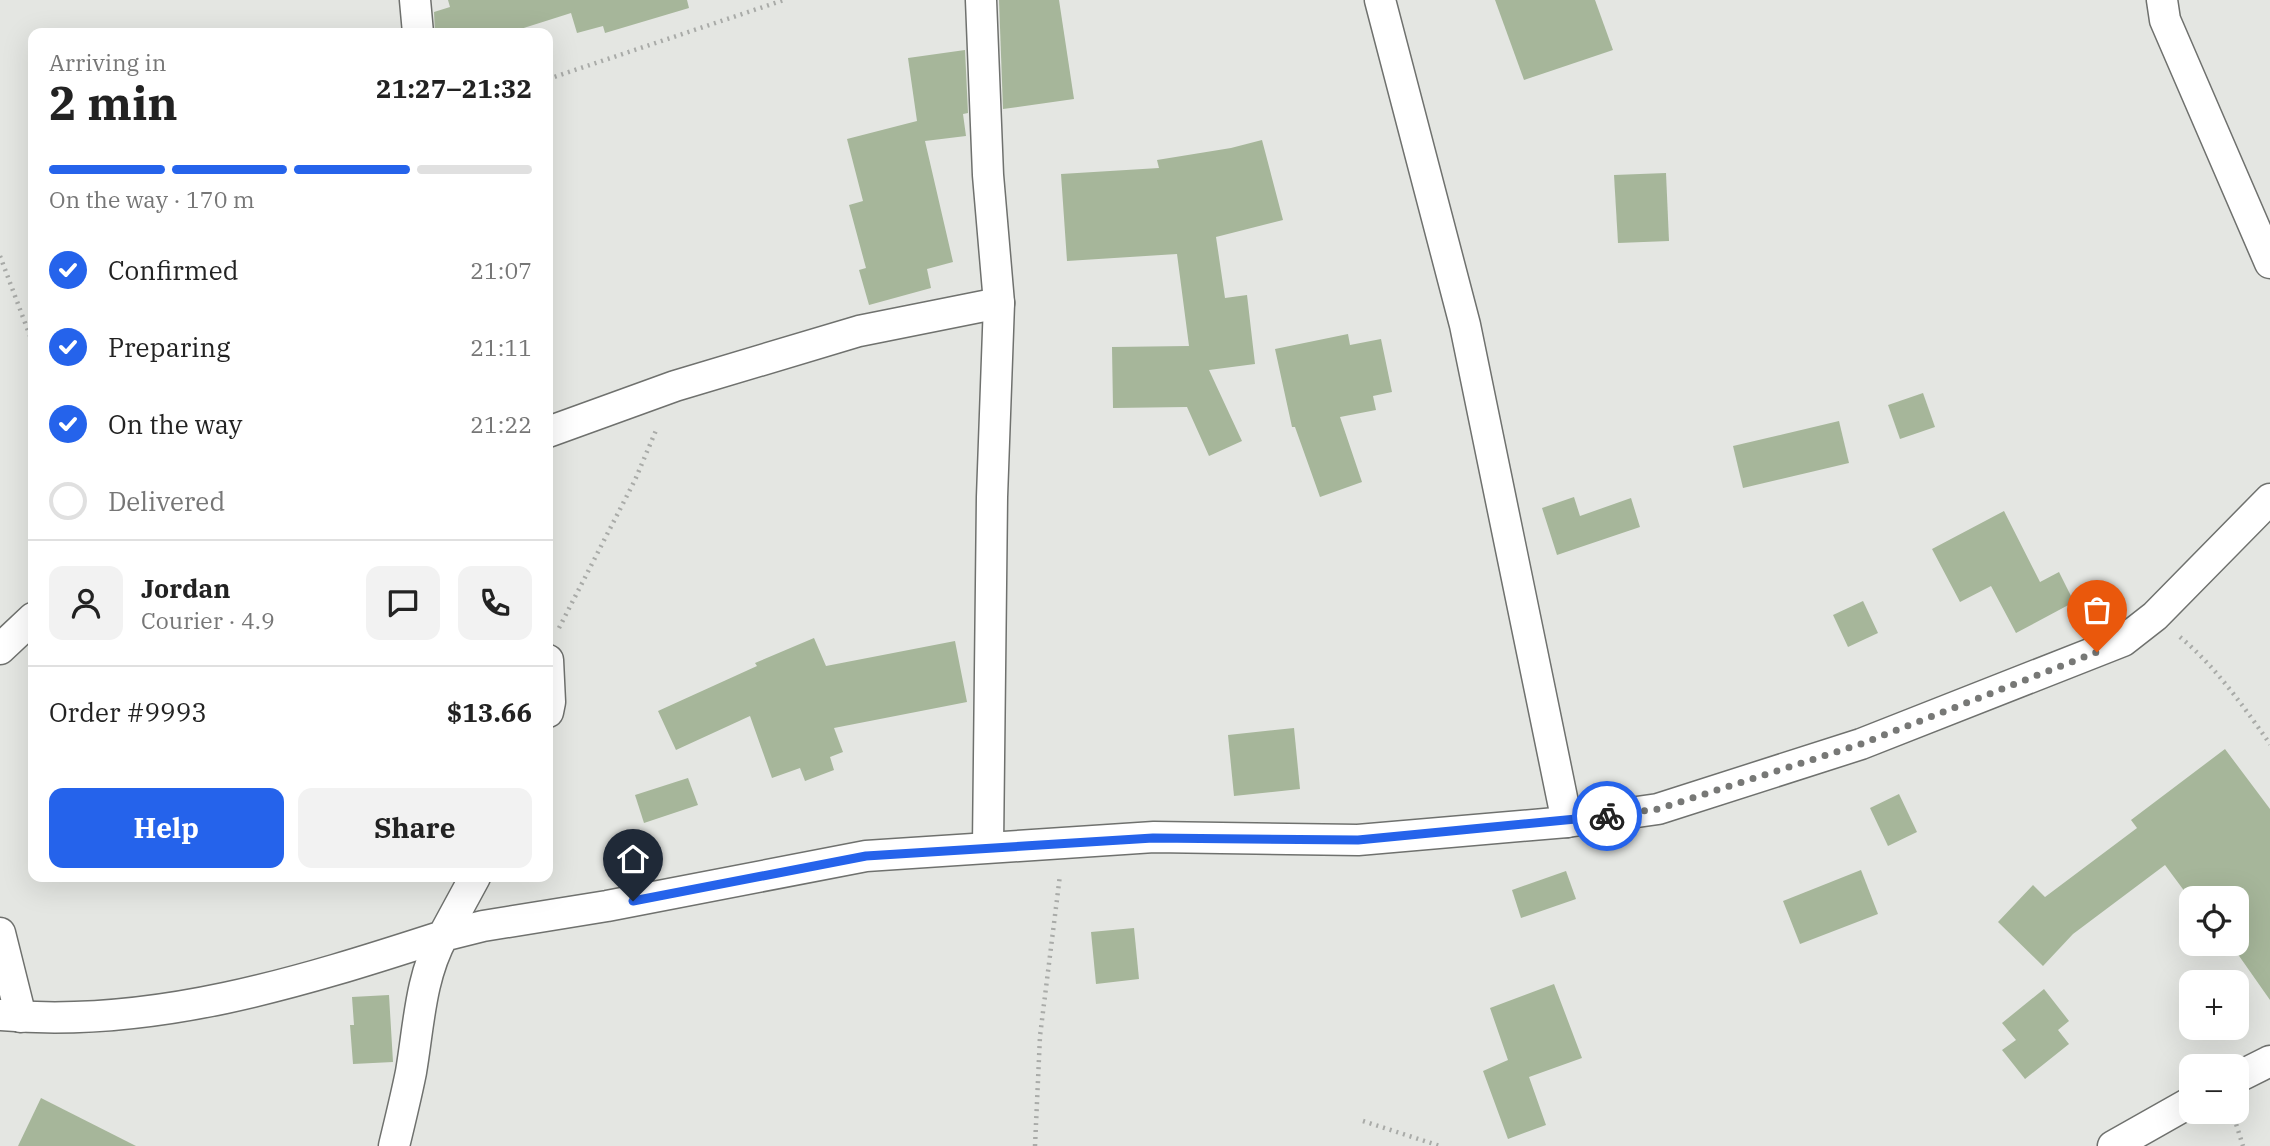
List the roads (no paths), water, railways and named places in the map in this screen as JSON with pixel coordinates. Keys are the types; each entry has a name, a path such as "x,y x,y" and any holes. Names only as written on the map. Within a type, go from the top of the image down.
{"street":[{"path":"415,0 418,28"},
{"path":"981,0 988,175 999,303 992,497 988,846"},
{"path":"1380,0 1465,325 1567,822"},
{"path":"2162,0 2165,20 2270,263"},
{"path":"553,430 675,386 859,331 999,303"},
{"path":"0,933 10,1016 68,1017 165,1010 317,977 443,936 483,926 607,906 866,856 988,846 1153,838 1358,840 1567,822 1658,809 1861,744 2123,641 2155,616 2270,499"},
{"path":"0,649 28,623"},
{"path":"394,1146 410,1074 423,985 432,955 472,882"},
{"path":"2249,1072 2270,1061"},
{"path":"2113,1146 2179,1109"}]}
